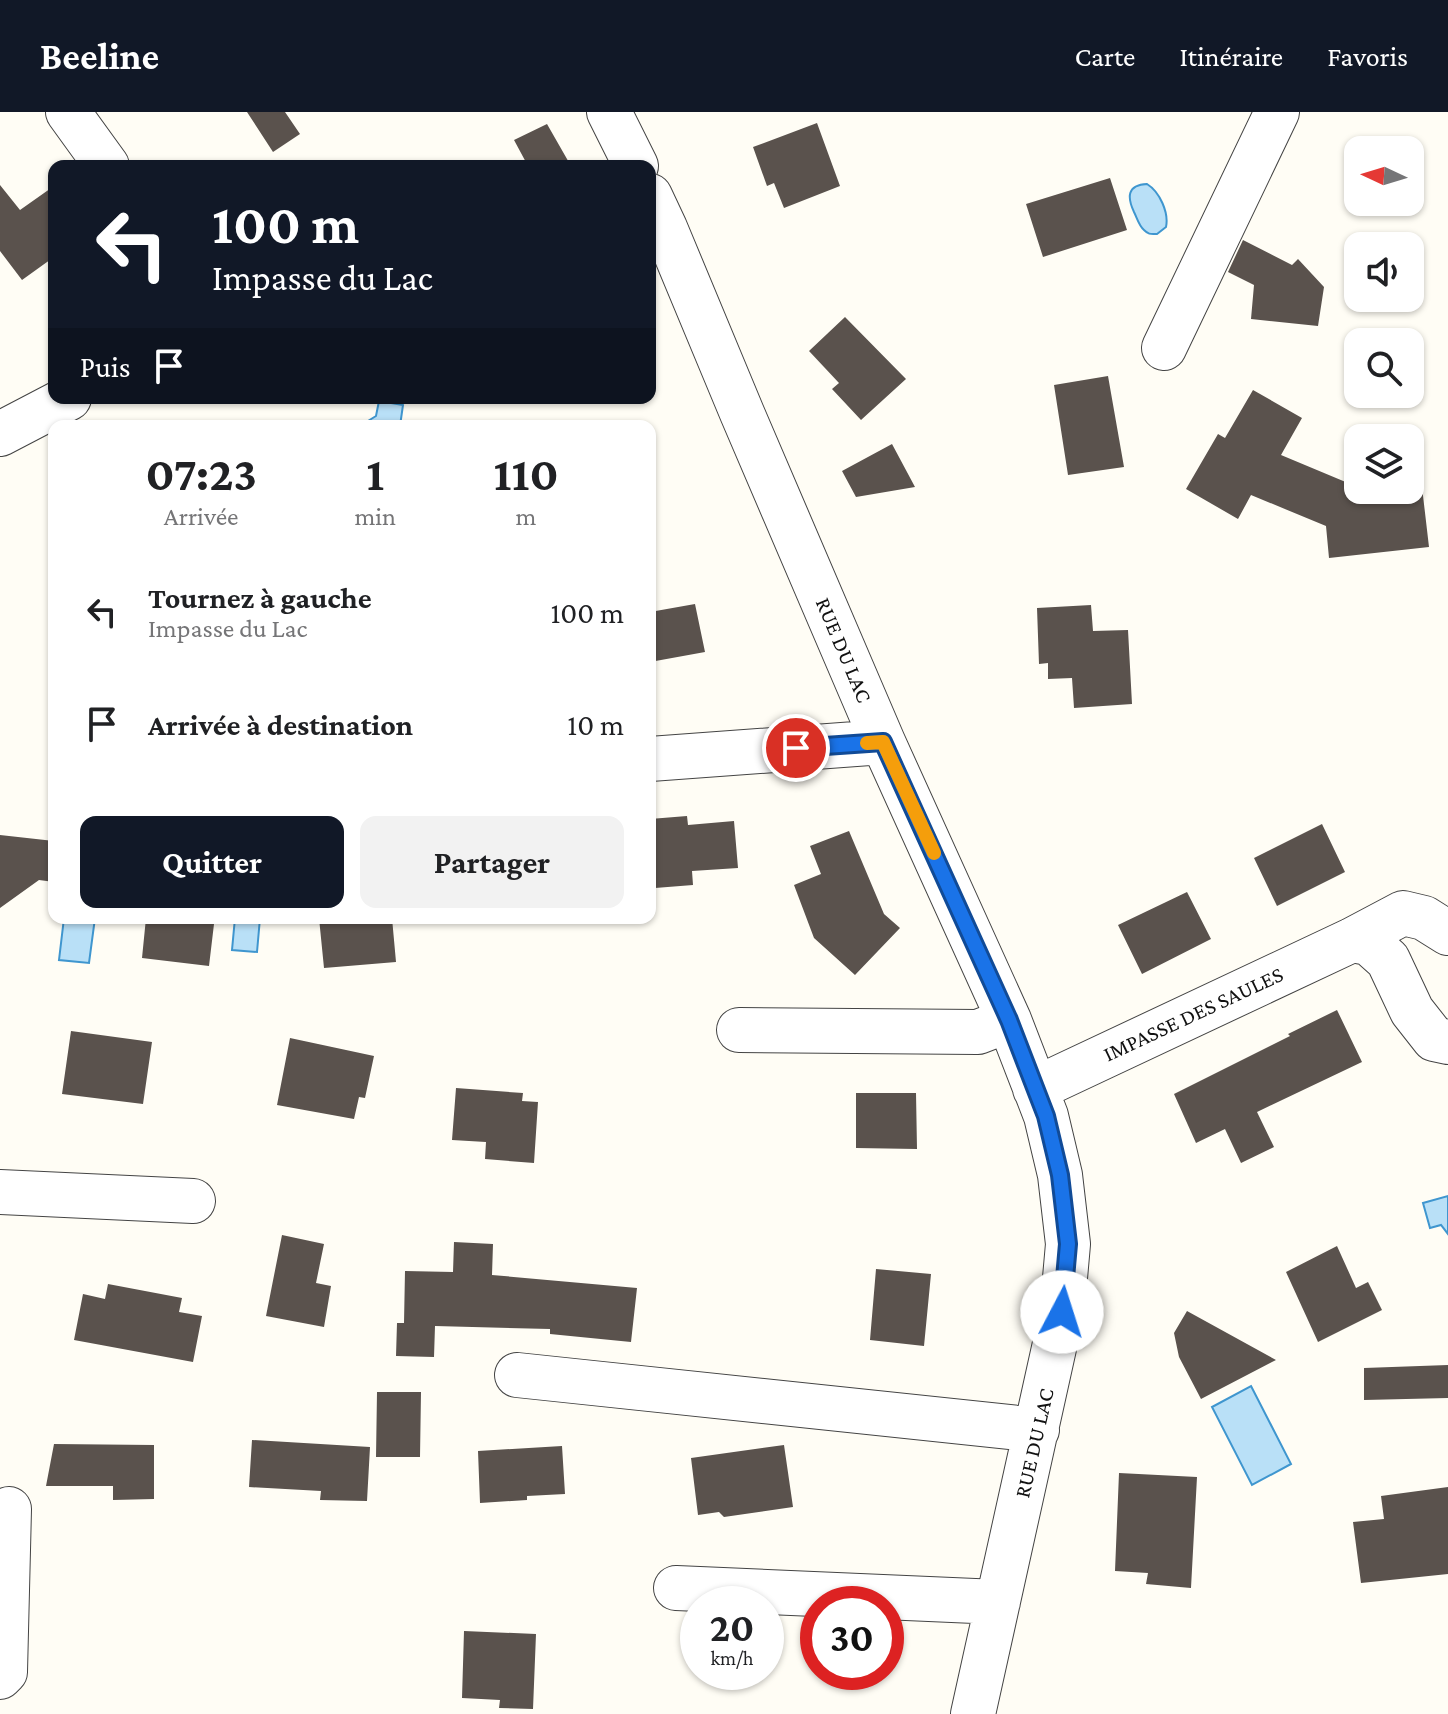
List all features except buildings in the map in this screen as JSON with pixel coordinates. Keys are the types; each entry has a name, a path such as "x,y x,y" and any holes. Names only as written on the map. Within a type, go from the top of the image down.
{"street":[{"path":"68,112 103,160"},
{"path":"1164,348 1277,112"},
{"path":"613,113 633,160"},
{"name":"RUE DU LAC","path":"656,209 883,742 1009,1020 1046,1116 1060,1175 1068,1244 1062,1312 973,1714"},
{"path":"0,434 58,404"},
{"path":"656,759 883,742"},
{"name":"IMPASSE DES SAULES","path":"1035,1089 1403,913 1424,918 1448,933"},
{"path":"1352,940 1369,943 1388,960 1412,1011 1434,1039 1448,1042"},
{"path":"739,1030 978,1032 1009,1020"},
{"path":"0,1192 193,1201"},
{"path":"517,1375 1037,1430"},
{"path":"0,1677 5,1672 9,1509"},
{"path":"676,1588 998,1602"}],"water":[{"path":"1147,184 1160,197 1165,209 1166,227 1157,234 1142,228 1130,201 1132,189"},
{"path":"378,404 403,405 401,420 370,420 376,416"},
{"path":"63,924 94,924 89,963 59,960"},
{"path":"234,924 259,924 257,952 232,950"},
{"path":"1448,1196 1448,1234 1441,1225 1430,1228 1423,1203"},
{"path":"1251,1386 1291,1464 1252,1485 1212,1407"}],"slow traffic":[{"path":"867,743 883,742 934,853"}],"route":[{"path":"796,748 883,742 1009,1020 1046,1116 1060,1175 1068,1244 1062,1312"}]}
